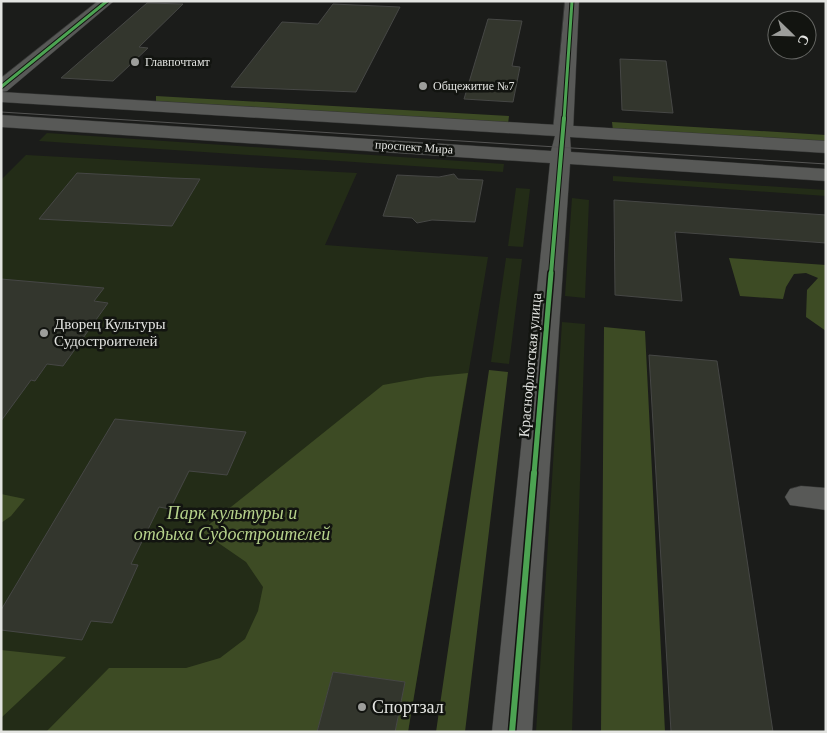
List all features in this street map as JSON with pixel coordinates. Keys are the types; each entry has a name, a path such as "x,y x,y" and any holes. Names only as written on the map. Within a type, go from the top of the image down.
{"main road":[{"path":"1,87 107,1"},
{"name":"Краснофлотская улица","path":"512,732 562,144 572,1"},
{"name":"проспект Мира","path":"1,96 562,144 826,175"},
{"name":"проспект Мира","path":"1,121 562,144 826,147"}],"green space":[{"path":"156,96 509,116 508,124 156,103"},
{"path":"612,122 826,135 826,144 613,131"},
{"path":"47,133 504,164 503,172 39,141"},
{"name":"Парк культуры и отдыха Судостроителей","path":"26,155 357,173 325,245 488,257 408,732 1,732 1,377 35,381 47,364 63,365 108,303 94,301 103,288 1,279 1,180"},
{"path":"613,176 826,190 826,196 613,181"},
{"path":"516,188 530,189 523,247 508,246"},
{"path":"572,198 589,200 585,298 565,296"},
{"path":"506,258 522,259 509,364 491,362"},
{"path":"729,258 826,265 826,331 806,317 807,290 818,278 806,273 794,274 786,287 783,299 740,296"},
{"path":"562,322 585,324 572,732 536,732"},
{"path":"604,327 645,331 665,732 601,732"},
{"path":"489,370 508,372 465,732 436,732"},
{"path":"468,373 408,732 395,732 404,682 333,672 317,732 46,732 109,668 186,668 220,658 245,639 258,611 263,587 246,562 201,531 383,385 427,377"},
{"path":"1,494 25,499 11,516 1,523"},
{"path":"1,650 66,657 1,718"}],"building":[{"path":"147,3 183,4 139,47 148,48 113,81 61,78"},
{"path":"333,4 400,7 356,92 231,87 282,22 318,24"},
{"path":"488,19 522,21 512,66 520,67 513,102 464,99"},
{"path":"620,59 666,61 673,113 622,110"},
{"path":"77,173 200,179 172,226 39,219"},
{"path":"454,174 458,179 483,180 475,222 432,220 417,223 412,218 383,216 397,175 439,177"},
{"path":"614,200 826,215 826,243 675,232 682,301 615,295"},
{"name":"Дворец Культуры Судостроителей","path":"1,279 104,288 94,301 108,303 63,366 47,364 35,381 31,380 1,421"},
{"path":"649,355 717,361 773,732 671,732"},
{"path":"115,419 246,432 227,475 189,471 170,509 159,507 131,564 138,565 112,623 91,621 82,640 1,630 1,610"},
{"name":"Спортзал","path":"333,672 405,682 395,732 317,732"}],"tram line":[{"path":"1,112 826,164"}],"cycle path":[{"path":"1,87 107,1"},
{"path":"512,732 561,157 572,1"}],"place":[{"name":"Главпочтамт","path":"135,62"},
{"name":"Общежитие №7","path":"423,86"},
{"name":"Дворец Культуры Судостроителей","path":"44,333"},
{"name":"Спортзал","path":"362,707"}]}
